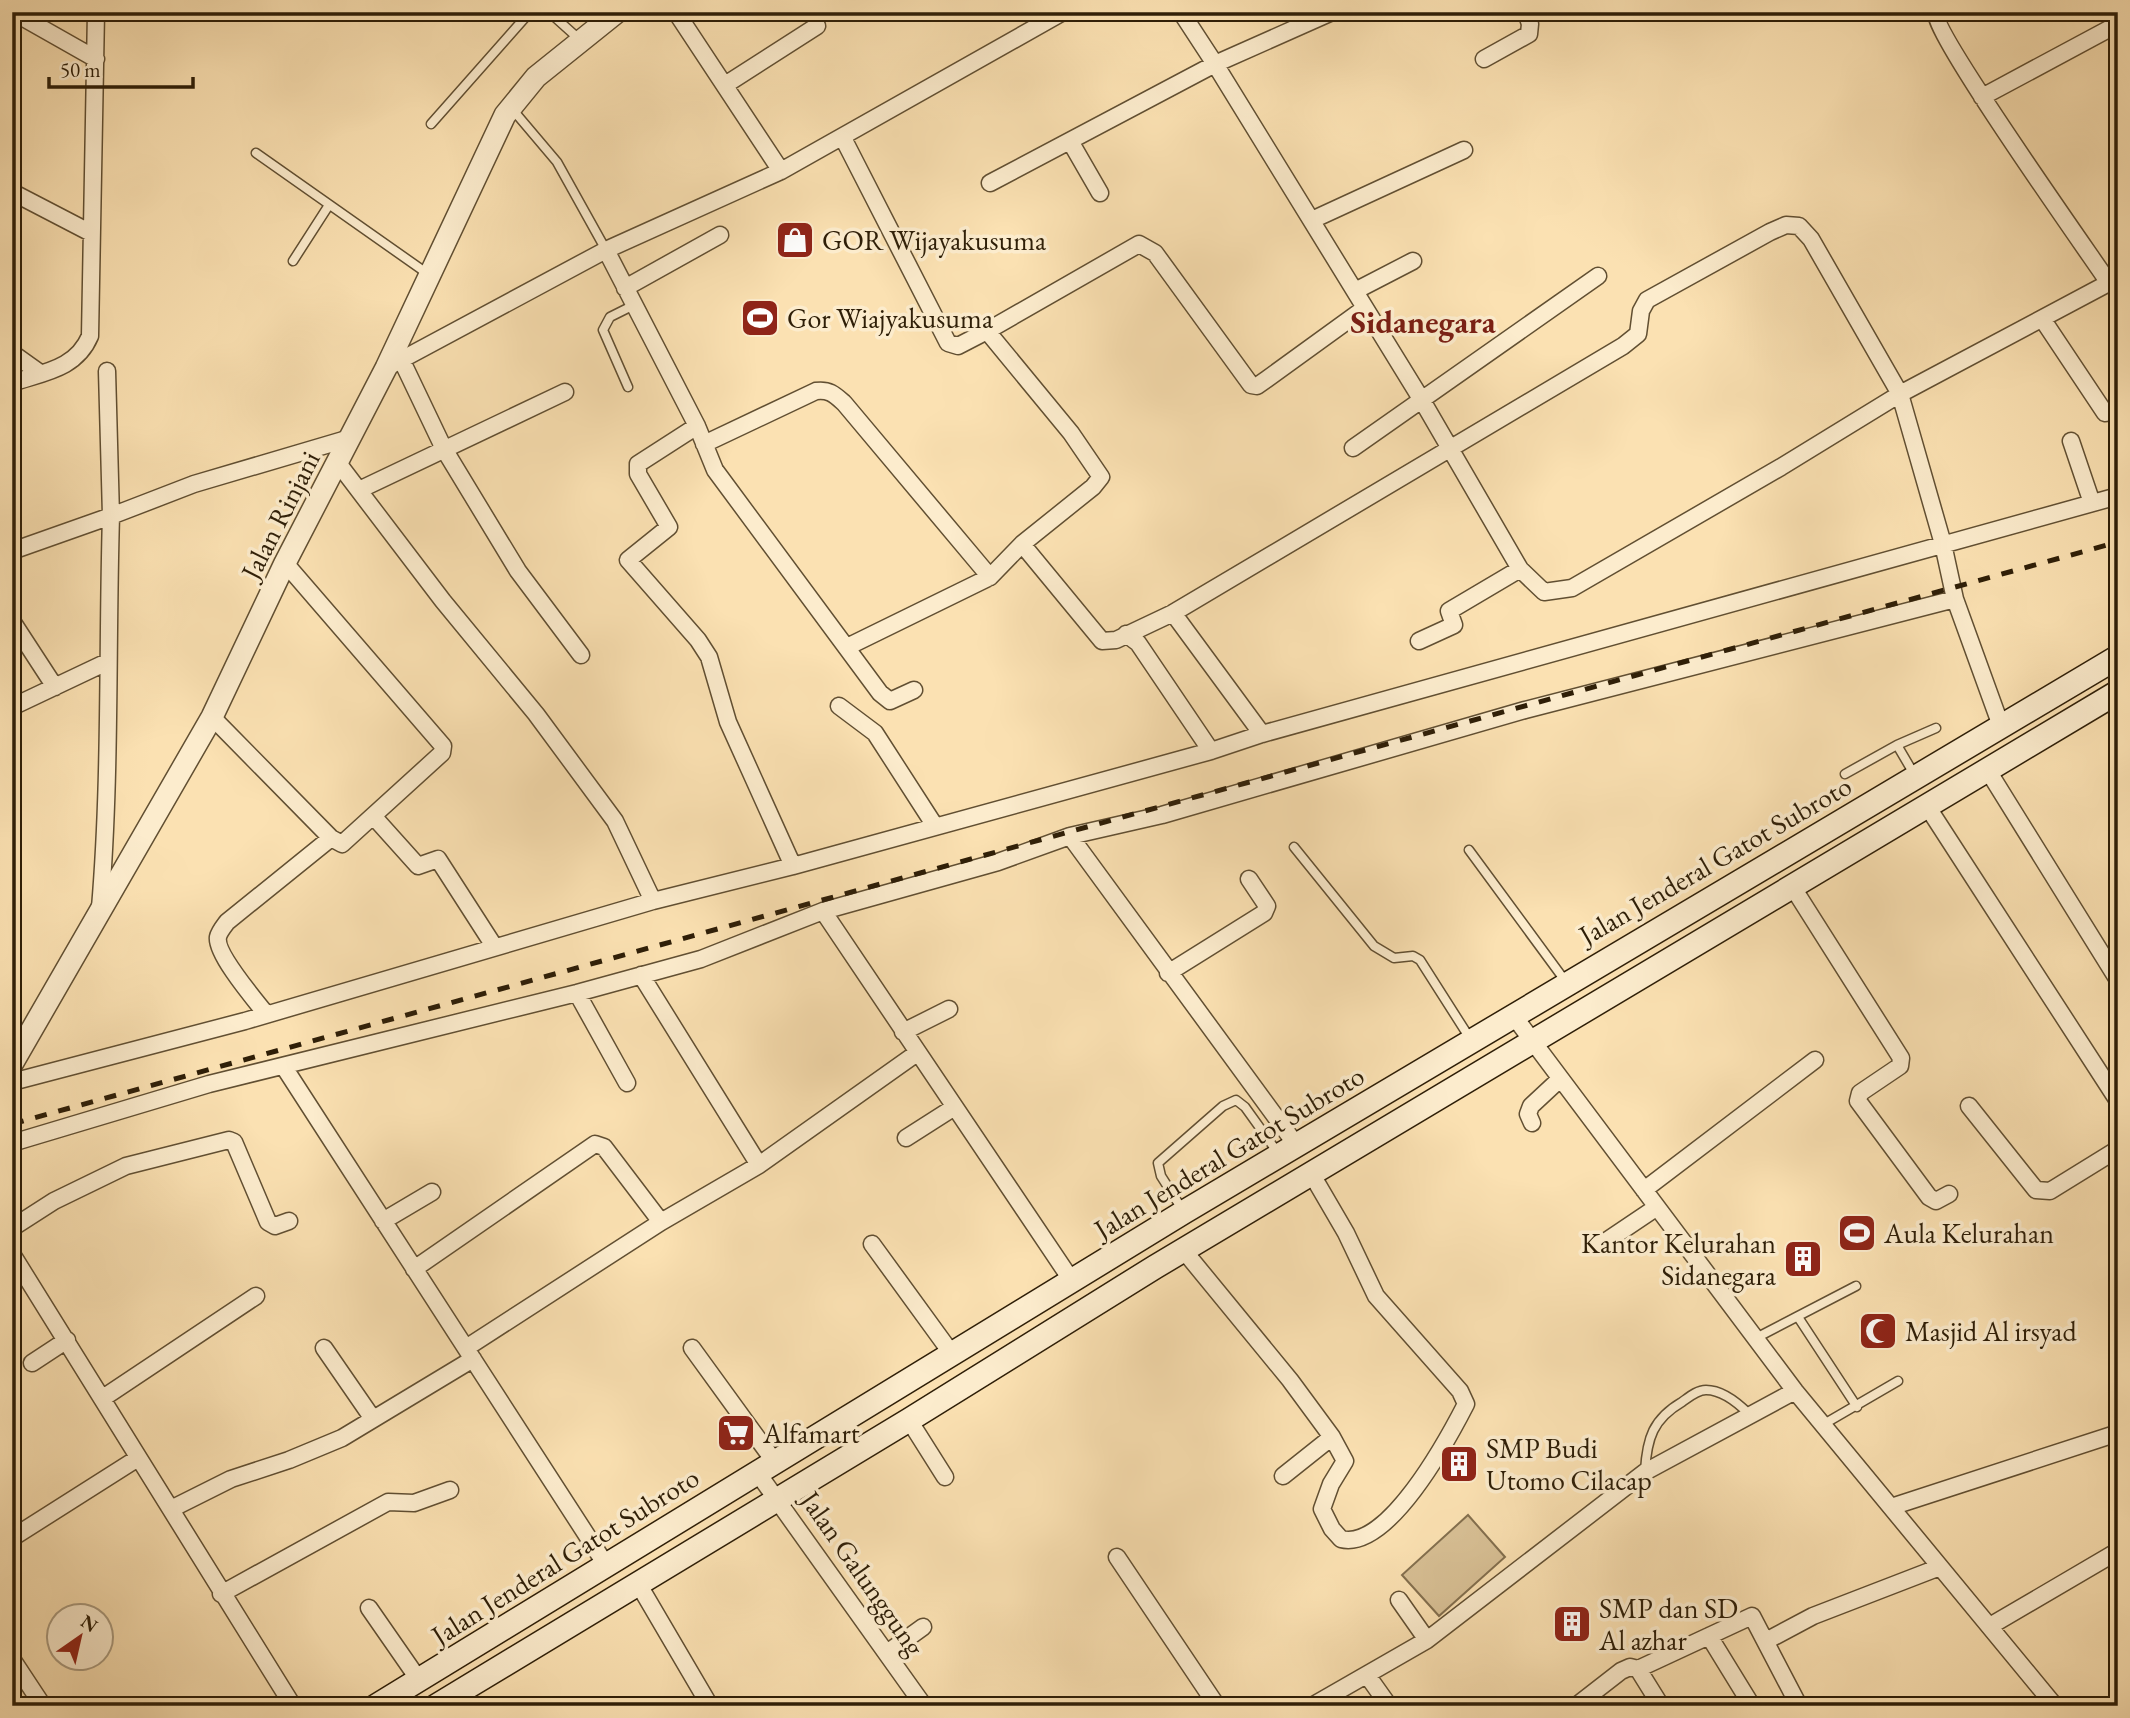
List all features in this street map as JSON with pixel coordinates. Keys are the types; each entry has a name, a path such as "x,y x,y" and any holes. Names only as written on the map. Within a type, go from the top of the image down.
{"main road":[{"name":"Jalan Jenderal Gatot Subroto","path":"376,1706 1184,1212 1566,982 2118,657"},
{"path":"436,1706 639,1585 777,1497 909,1420 1155,1267 1185,1252 1311,1173 2118,692"}],"street":[{"path":"13,12 96,59"},
{"path":"12,383 72,362 83,351 90,336 93,291 91,233 96,12"},
{"name":"Jalan Rinjani","path":"12,1064 212,717 285,563 350,438 394,365 430,275 511,108 536,77 617,12"},
{"path":"676,12 781,171"},
{"path":"581,654 518,571 394,365 606,250 781,171 1063,12"},
{"path":"1181,12 1366,308 1520,569 1544,592 1572,587 1777,460 2043,320 2113,280 1982,97 1934,13"},
{"path":"990,183 1215,64 1332,12"},
{"path":"1484,59 1529,34 1530,24 1526,12"},
{"path":"1982,97 2118,24"},
{"path":"724,85 817,26"},
{"path":"843,138 948,343 958,346 987,331 1139,244 1155,253 1251,385 1257,386 1366,308"},
{"path":"1070,141 1100,193"},
{"path":"1312,220 1464,150"},
{"path":"12,192 91,233"},
{"path":"1022,544 1102,641 1116,640 1173,613 1557,388 1635,338 1640,330 1643,304 1647,300 1786,225 1799,226 1811,239 1900,394 1943,544 1955,598 2001,726"},
{"path":"625,288 720,235"},
{"path":"606,250 697,426 715,470 880,693 890,701 914,690"},
{"path":"1355,291 1413,261"},
{"path":"1353,448 1423,402 1598,276"},
{"path":"2043,320 2105,413"},
{"path":"847,647 990,577 1022,544 1093,487 1101,477 1071,433 987,331"},
{"path":"12,354 40,373"},
{"path":"100,914 108,816 107,662 111,516 107,371"},
{"path":"704,444 816,391 833,393 990,577"},
{"path":"359,490 565,392"},
{"path":"697,426 638,464 638,474 668,527 628,560 698,640 709,657 727,722 793,866"},
{"path":"12,551 184,487 350,438"},
{"path":"2071,441 2092,503"},
{"path":"338,463 443,601 536,714 615,821 653,901"},
{"path":"12,1082 266,1014 653,901 793,866 1211,751 1262,734 2118,496"},
{"path":"212,717 331,838 342,844 348,842 442,753 443,746 285,563"},
{"path":"1419,641 1454,625 1449,611 1520,569"},
{"path":"12,1143 209,1084 577,993 701,959 823,911 998,862 1070,836 1162,815 1525,710 1955,598"},
{"path":"1173,613 1262,734"},
{"path":"12,621 55,687"},
{"path":"1126,634 1138,643 1211,751"},
{"path":"12,707 107,662"},
{"path":"839,706 875,733 934,826"},
{"path":"1987,769 2118,980"},
{"path":"1927,806 2118,1101"},
{"path":"374,817 418,866 438,859 494,946"},
{"path":"1070,836 1168,973 1288,1151"},
{"path":"266,1014 231,966 218,944 218,935 226,922 331,838"},
{"path":"1168,973 1264,913 1267,906 1265,898 1250,879"},
{"path":"1792,886 1901,1058 1900,1066 1860,1093 1858,1101 1929,1197 1936,1201 1949,1194"},
{"path":"823,911 953,1108 1072,1281"},
{"path":"641,975 758,1165"},
{"path":"577,993 627,1083"},
{"path":"903,1032 949,1009"},
{"path":"1513,1015 1796,1391 2055,1706"},
{"path":"171,1508 231,1479 330,1443 373,1419 661,1222 758,1165 917,1053"},
{"path":"1644,1190 1815,1060"},
{"path":"284,1067 606,1565"},
{"path":"1532,1123 1528,1114 1531,1106 1560,1079"},
{"path":"1969,1105 2036,1190 2050,1191 2118,1149"},
{"path":"906,1138 953,1108"},
{"path":"12,1228 54,1201 126,1166 229,1140 234,1142 268,1222 275,1226 289,1221"},
{"path":"414,1269 595,1144 604,1147 661,1222"},
{"path":"1185,1252 1290,1380 1332,1437 1345,1461 1331,1484 1322,1509 1332,1529 1341,1539 1358,1539 1409,1501 1466,1404 1460,1391 1376,1296 1346,1233 1311,1173"},
{"path":"383,1221 432,1192"},
{"path":"1600,1247 1657,1207"},
{"path":"872,1244 952,1354"},
{"path":"12,1254 293,1706"},
{"path":"103,1398 256,1296"},
{"path":"32,1363 67,1340"},
{"path":"324,1348 373,1419"},
{"name":"Jalan Galunggung","path":"692,1348 766,1467 777,1497 923,1706"},
{"path":"1312,1706 1427,1640 1645,1472 1796,1391"},
{"path":"909,1420 945,1477"},
{"path":"1891,1507 2118,1433"},
{"path":"1283,1476 1332,1437"},
{"path":"12,1538 138,1458"},
{"path":"221,1594 387,1502 414,1503 450,1490"},
{"path":"1990,1626 2118,1551"},
{"path":"1117,1557 1217,1706"},
{"path":"1766,1641 1813,1616 1940,1567"},
{"path":"639,1585 710,1706"},
{"path":"1399,1601 1427,1640"},
{"path":"369,1608 419,1680"},
{"path":"1576,1706 1621,1671 1630,1667 1638,1669 1752,1616 1798,1706"},
{"path":"887,1653 923,1627"},
{"path":"1709,1636 1752,1706"},
{"path":"12,1659 43,1706"},
{"path":"1638,1669 1661,1706"},
{"path":"1367,1675 1389,1706"}],"lane":[{"path":"431,124 530,12"},
{"path":"549,12 582,40"},
{"path":"511,108 558,162 606,250"},
{"path":"256,153 430,275"},
{"path":"293,261 329,205"},
{"path":"628,387 603,330 610,317 634,305"},
{"path":"1845,774 1897,745 1936,728"},
{"path":"1897,745 1916,777"},
{"path":"1294,847 1374,946 1394,958 1413,956 1420,960 1471,1040"},
{"path":"1469,849 1566,982"},
{"path":"1184,1212 1161,1176 1158,1163 1223,1106 1236,1100 1288,1151"},
{"path":"1756,1338 1856,1286"},
{"path":"1798,1317 1857,1407"},
{"path":"1824,1424 1898,1381"},
{"path":"1645,1472 1648,1437 1656,1423 1667,1411 1698,1391 1717,1392 1734,1400 1749,1414"}],"shaded area":[{"path":"1468,1515 1505,1557 1439,1616 1402,1575"}],"railway":[{"path":"12,1124 2118,542"}],"place":[{"name":"GOR Wijayakusuma","path":"795,240"},
{"name":"Gor Wiajyakusuma","path":"760,318"},
{"name":"Aula Kelurahan","path":"1857,1233"},
{"name":"Kantor Kelurahan Sidanegara","path":"1803,1259"},
{"name":"Masjid Al irsyad","path":"1878,1331"},
{"name":"Alfamart","path":"736,1433"},
{"name":"SMP Budi Utomo Cilacap","path":"1459,1464"},
{"name":"SMP dan SD Al azhar","path":"1572,1624"}],"district":[{"name":"Sidanegara","path":"1423,322"}]}
